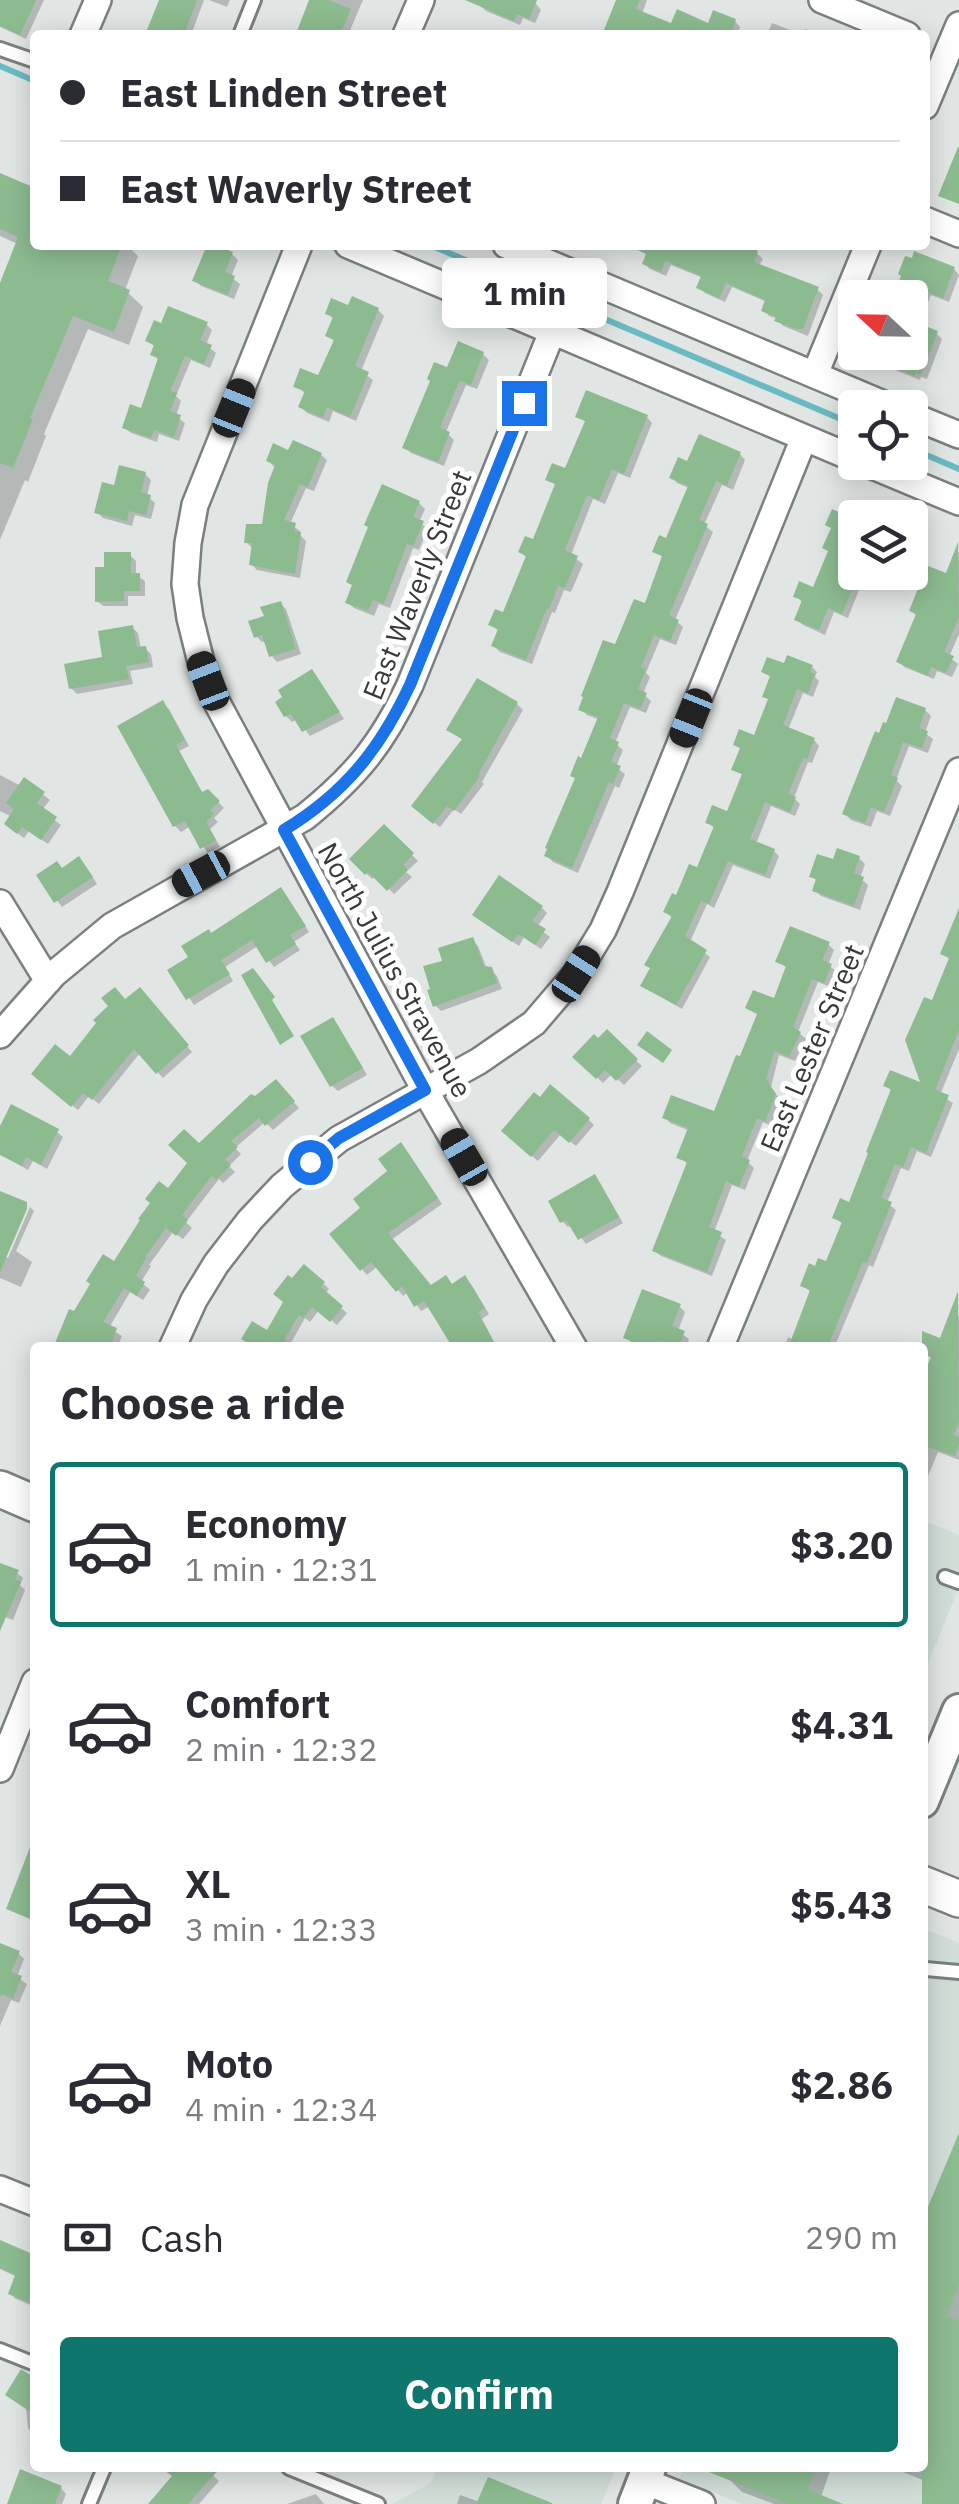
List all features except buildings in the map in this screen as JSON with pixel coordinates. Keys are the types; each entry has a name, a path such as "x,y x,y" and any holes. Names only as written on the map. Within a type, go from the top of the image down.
{"main road":[{"path":"0,1489 30,1502"},
{"path":"928,1886 959,1898"}],"street":[{"path":"85,30 98,0"},
{"path":"408,30 421,0"},
{"path":"822,0 896,30"},
{"path":"930,79 936,47 959,25"},
{"path":"930,222 959,234"},
{"name":"North Julius Stravenue","path":"296,250 196,506 185,584 201,662 216,701 425,1090 571,1342"},
{"path":"360,250 838,452"},
{"path":"518,250 852,390"},
{"path":"815,374 866,250"},
{"name":"East Waverly Street","path":"0,1035 48,980 112,926 284,830 328,798 374,751 410,685 552,332"},
{"path":"928,422 959,436"},
{"path":"175,1342 216,1264 282,1186 339,1138 479,1061 534,1023 576,974 620,892 804,438"},
{"path":"906,480 959,502"},
{"name":"East Lester Street","path":"722,1342 959,771"},
{"path":"0,903 48,980"},
{"path":"0,1769 30,1694"},
{"path":"928,1786 959,1710"},
{"path":"0,2189 30,2201"},
{"path":"643,2484 702,2504"}],"lane":[{"path":"242,30 254,0"},
{"path":"0,49 30,59"},
{"path":"928,1969 959,1972"},
{"path":"0,2350 30,2362"},
{"path":"90,2504 102,2472"},
{"path":"298,2472 378,2504"}],"shaded area":[{"path":"928,1522 959,1535 959,1587 928,1664"},
{"path":"928,1930 959,1943 959,2504 741,2504 679,2478 682,2472 928,2472"},
{"path":"435,2472 614,2472 601,2504 392,2504 431,2483"}],"waterway":[{"path":"0,66 30,79"},
{"path":"442,250 838,418"},
{"path":"928,456 959,469"}],"route":[{"path":"310,1162 339,1138 425,1090 284,830 350,778 392,724 524,403"}]}
